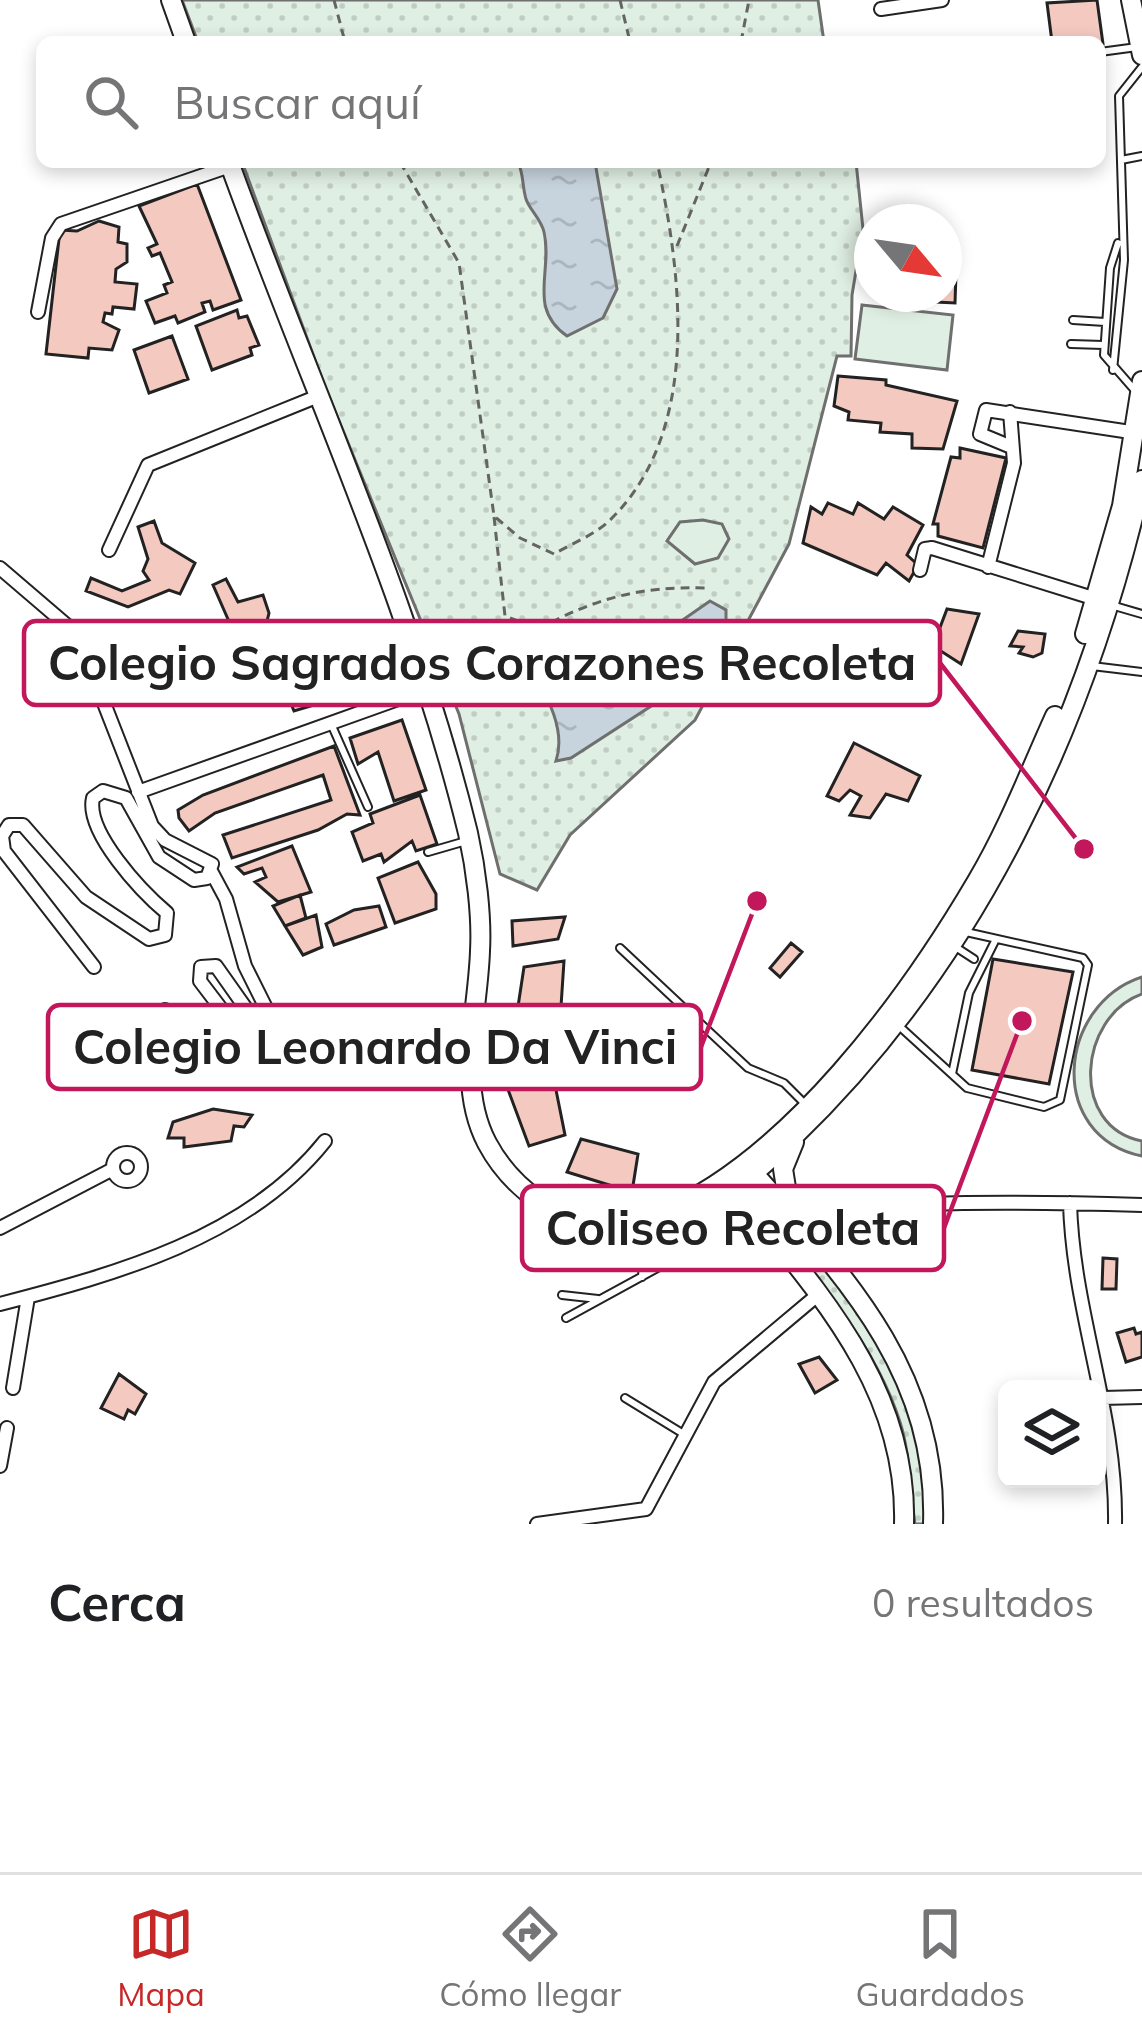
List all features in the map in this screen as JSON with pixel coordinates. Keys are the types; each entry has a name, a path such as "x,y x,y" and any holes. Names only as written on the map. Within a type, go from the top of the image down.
{"main road":[{"path":"171,0 184,36"},
{"path":"1131,0 1141,51"},
{"path":"231,168 426,689 470,840 481,946 471,1082 480,1126 515,1180 554,1210 598,1228 640,1226 695,1213 749,1169 898,1025 960,939 1043,776 1087,665 1137,433 1142,381"},
{"path":"792,1223 784,1160 807,1114 887,1013 979,878 1102,602 1142,480"},
{"path":"749,1169 874,1319 914,1392 927,1435 933,1524"},
{"path":"731,1183 820,1293 880,1390 907,1524"}],"street":[{"path":"880,9 942,0"},
{"path":"38,312 52,238 61,224 219,168"},
{"path":"109,550 148,465 316,397"},
{"path":"1009,446 979,432 986,410 1137,433"},
{"path":"988,567 1014,463 1009,446 1010,412"},
{"path":"920,570 925,549 932,548 1102,602"},
{"path":"0,568 76,634 152,826 166,840 209,859 226,898 245,966 272,1020 259,1027 216,966 209,964 197,974 235,1027 235,1037 222,1042 166,1010"},
{"path":"138,792 426,689"},
{"path":"94,967 4,850 2,836 9,825 23,825 86,897 149,939 165,935 167,913 128,876 95,823 93,798 103,791 117,792 159,857 194,880 211,871"},
{"path":"0,1304 184,1245 233,1221 293,1181 325,1142"},
{"path":"0,1228 113,1169"},
{"path":"1070,1203 1072,1271 1099,1380"},
{"path":"792,1223 810,1213 859,1210 1142,1205"},
{"path":"827,1262 831,1229 859,1210"},
{"path":"646,1509 682,1433 727,1369 820,1293"},
{"path":"13,1388 28,1297"},
{"path":"1106,1398 1142,1397"},
{"path":"1106,1416 1116,1474 1115,1524"},
{"path":"0,1466 7,1427"},
{"path":"539,1524 646,1509"},
{"path":"646,1509 658,1524"}],"lane":[{"path":"1106,52 1141,51"},
{"path":"1113,370 1124,260 1120,96 1142,67"},
{"path":"1121,160 1142,156"},
{"path":"1120,238 1110,268 1102,344 1113,370 1141,396"},
{"path":"1073,320 1105,322"},
{"path":"1071,344 1102,344"},
{"path":"1102,602 1142,614"},
{"path":"1087,665 1142,672"},
{"path":"331,722 368,807"},
{"path":"428,852 470,840"},
{"path":"898,1025 952,1074 984,1095 1054,1106 1062,1092 1088,965 1083,958 995,940 960,939"},
{"path":"960,939 979,962"},
{"path":"952,1074 969,993 979,962 995,940"},
{"path":"620,948 748,1068 784,1083 807,1114"},
{"path":"640,1226 642,1277"},
{"path":"566,1318 716,1236"},
{"path":"562,1295 602,1299"},
{"path":"625,1398 682,1433"}],"path":[{"path":"334,0 343,36"},
{"path":"620,0 629,36"},
{"path":"742,36 749,0"},
{"path":"404,168 459,263 505,616 538,629 594,599 652,586 706,588"},
{"path":"494,516 554,554 607,523 647,472 671,396 676,248 658,168"},
{"path":"676,248 709,168"}],"green space":[{"path":"182,0 818,0 823,36 196,36"},
{"path":"244,168 857,168 860,204 854,204 851,356 837,356 789,544 695,720 570,835 537,890 500,874 459,714 324,384"},
{"path":"861,312 953,315 947,370 855,359"},
{"path":"680,522 722,524 729,539 718,558 695,564 667,541"},
{"path":"1142,977 1142,994 1121,1006 1105,1025 1091,1071 1093,1094 1102,1115 1118,1132 1142,1141 1142,1156 1111,1144 1090,1124 1077,1098 1074,1069 1079,1041 1093,1014 1114,992"},
{"path":"762,1196 859,1314 898,1378 926,1459 926,1524 915,1524 903,1434 874,1362 838,1306 754,1205"}],"water":[{"path":"596,168 617,289 603,318 567,336 548,314 544,232 526,199 521,171"},
{"path":"710,601 726,610 726,644 679,688 571,758 556,761 558,730 538,682 556,651 576,637 600,631 651,642"}],"building":[{"path":"1097,0 1102,36 1051,36 1047,3"},
{"path":"197,184 241,300 213,310 210,301 202,303 205,312 178,323 175,316 155,323 146,301 167,293 164,285 172,282 160,253 152,256 148,248 157,244 139,206"},
{"path":"99,221 119,227 118,242 127,244 127,262 116,269 115,282 137,284 134,309 113,307 112,314 105,313 103,322 119,330 112,350 89,348 88,358 46,354 60,230 77,231"},
{"path":"237,310 239,318 247,316 259,345 250,348 252,355 212,370 196,326"},
{"path":"172,336 188,379 149,393 134,350"},
{"path":"838,376 886,380 886,385 957,401 943,449 912,448 912,434 880,432 881,423 848,420 849,412 834,406"},
{"path":"960,448 1006,458 983,548 938,536 938,524 933,524 951,457 960,458"},
{"path":"828,503 853,514 858,503 884,519 893,507 923,525 907,555 918,565 909,581 886,563 877,575 803,543 811,507 822,514"},
{"path":"154,521 162,543 195,563 180,594 169,590 128,607 86,591 91,578 122,591 149,580 143,571 148,559 138,527"},
{"path":"226,579 238,602 263,595 269,613 264,633 238,642 213,585"},
{"path":"947,609 979,614 961,664 933,646"},
{"path":"1018,631 1045,634 1042,653 1033,657 1019,653 1023,647 1010,646"},
{"path":"373,662 382,685 294,711 287,694"},
{"path":"402,720 426,790 394,801 378,752 358,764 350,738"},
{"path":"854,743 920,776 908,801 886,794 870,818 850,815 861,796 850,790 839,801 827,796"},
{"path":"334,746 360,815 347,814 318,830 232,858 223,835 331,800 323,775 215,813 189,831 179,818 178,810 203,795"},
{"path":"420,795 437,844 416,851 412,841 384,862 381,854 363,861 352,832 373,823 370,814"},
{"path":"292,846 311,892 278,902 255,882 266,877 262,868 244,874 237,867"},
{"path":"418,862 436,894 436,909 395,923 378,878"},
{"path":"300,895 306,918 285,926 273,906"},
{"path":"379,906 386,927 334,945 326,924 354,910"},
{"path":"316,915 322,947 303,955 285,926"},
{"path":"565,917 558,939 513,946 512,921"},
{"path":"791,943 802,952 780,977 770,968"},
{"path":"993,959 1073,972 1049,1084 972,1070"},
{"path":"564,961 559,1037 514,1033 524,967"},
{"path":"551,1065 565,1135 529,1146 503,1076"},
{"path":"213,1109 252,1115 244,1127 234,1126 231,1141 184,1147 184,1138 168,1138 173,1122"},
{"path":"581,1139 638,1154 632,1192 567,1172"},
{"path":"1103,1258 1117,1259 1116,1289 1102,1289"},
{"path":"1134,1328 1136,1334 1142,1332 1142,1357 1126,1362 1117,1333"},
{"path":"819,1357 837,1380 815,1393 799,1364"},
{"path":"119,1374 146,1394 135,1414 128,1410 124,1419 101,1408"}],"place":[{"name":"Colegio Sagrados Corazones Recoleta","path":"1084,849"},
{"name":"Colegio Leonardo Da Vinci","path":"757,901"},
{"name":"Coliseo Recoleta","path":"1022,1021"}]}
